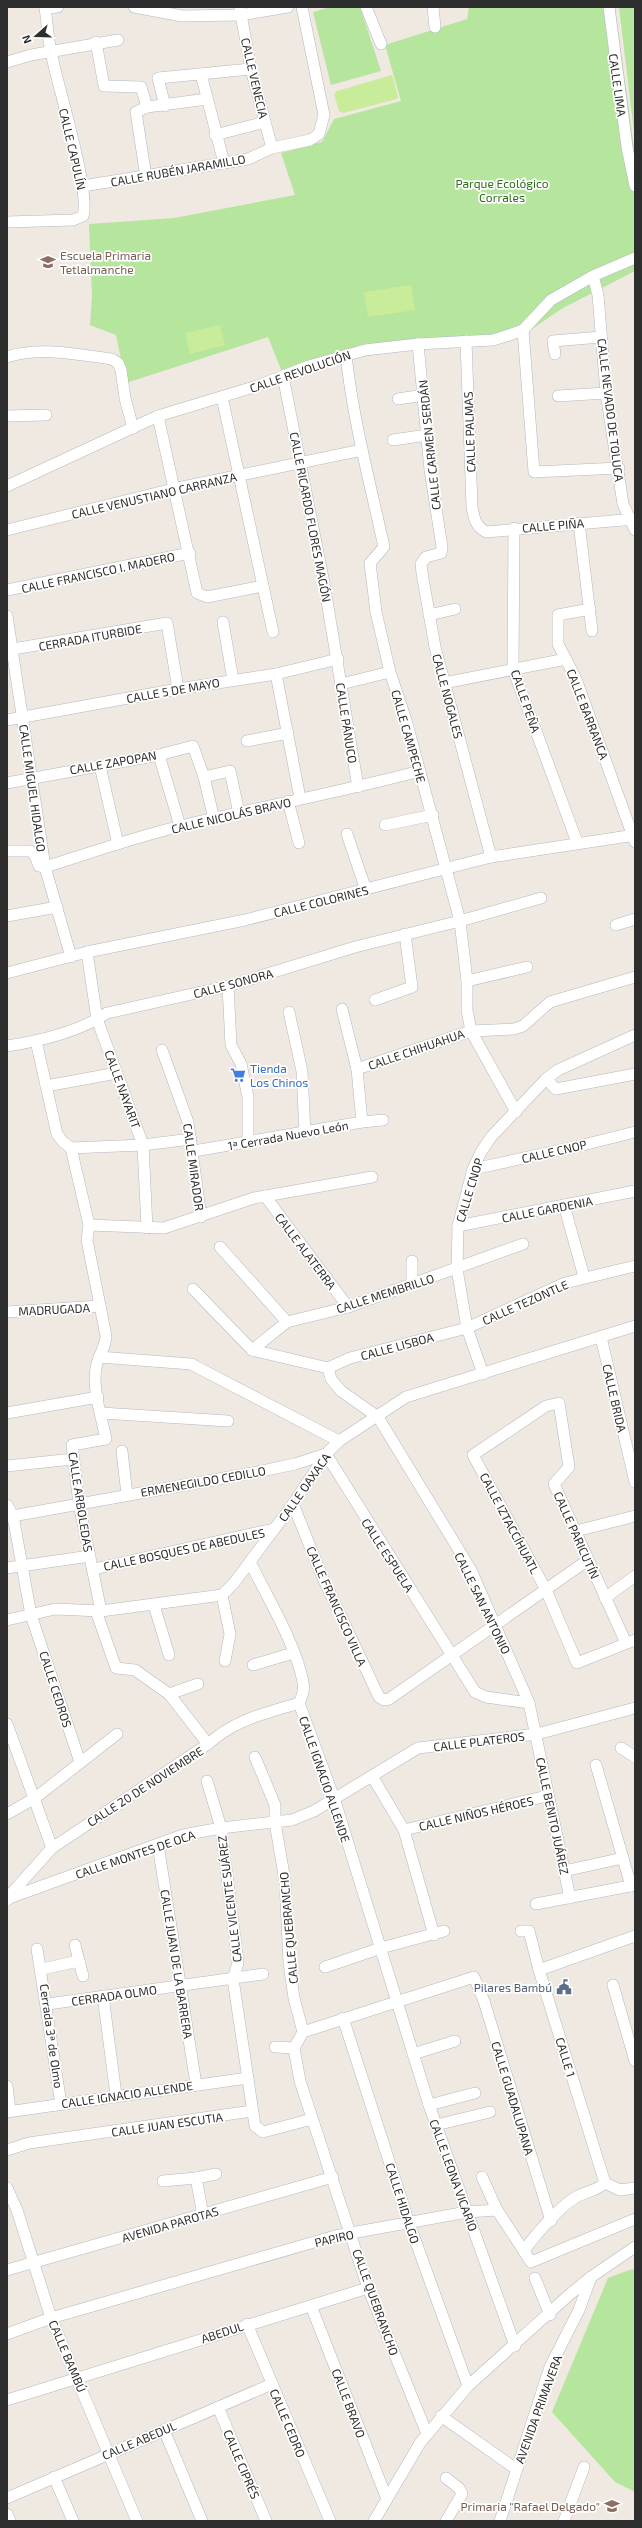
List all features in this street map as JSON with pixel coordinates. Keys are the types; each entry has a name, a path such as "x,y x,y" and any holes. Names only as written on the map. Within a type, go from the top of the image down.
{"street":[{"path":"45,7 58,7"},
{"name":"CALLE CAPULÍN","path":"7,222 78,219 84,211 83,186 50,51 45,7"},
{"path":"134,7 161,10 182,16 288,7"},
{"name":"CALLE RUBÉN JARAMILLO","path":"83,186 146,177 248,158 272,148 310,140 319,134 324,115 302,7"},
{"path":"366,7 381,44"},
{"path":"433,7 434,27"},
{"name":"CALLE LIMA","path":"609,7 627,147 635,186"},
{"name":"CALLE VENECIA","path":"240,11 251,70 272,148"},
{"path":"7,62 50,51 96,42 118,40"},
{"path":"96,42 104,86 141,87 158,78 251,70"},
{"path":"200,74 215,135 224,163"},
{"path":"158,78 165,106"},
{"path":"141,87 147,107"},
{"path":"146,177 136,112 147,107 165,106 207,99"},
{"path":"215,135 265,122"},
{"name":"CALLE REVOLUCIÓN","path":"7,486 158,416 283,376 308,366 364,350 418,344 493,340 523,330 551,300 593,276 635,258"},
{"name":"CALLE NEVADO DE TOLUCA","path":"593,276 598,294 606,393 619,468 623,504 634,523"},
{"path":"523,330 534,472 619,468"},
{"path":"555,354 553,341 601,337"},
{"name":"CALLE PALMAS","path":"466,341 472,507 475,522"},
{"name":"CALLE CARMEN SERDÁN","path":"418,344 430,470 442,547"},
{"path":"7,357 36,352 112,359 118,364 121,370 125,398 133,428"},
{"name":"CALLE CAMPECHE","path":"346,355 349,383 362,450 384,547 370,563 376,612 390,672 433,815 460,921 467,981 467,1010 471,1031 516,1112"},
{"name":"CALLE RICARDO FLORES MAGÓN","path":"283,376 301,461 338,659"},
{"path":"558,396 606,393"},
{"path":"398,399 424,395"},
{"path":"222,396 273,632"},
{"path":"7,416 46,415"},
{"path":"158,416 173,489 190,553 197,594 201,597 263,586"},
{"path":"393,440 427,435"},
{"name":"CALLE VENUSTIANO CARRANZA","path":"7,530 239,474 362,450"},
{"name":"CALLE PIÑA","path":"475,522 479,528 486,532 514,528 579,523 634,523"},
{"path":"579,523 592,631"},
{"name":"CALLE PEÑA","path":"514,528 513,669 577,842"},
{"name":"CALLE NOGALES","path":"442,547 441,553 426,557 421,564 429,615 444,683 490,856"},
{"name":"CALLE FRANCISCO I. MADERO","path":"7,590 190,553"},
{"path":"429,615 455,609"},
{"name":"CALLE BARRANCA","path":"590,609 558,615 558,644 576,679 634,838"},
{"name":"CALLE MIGUEL HIDALGO","path":"7,616 10,650 23,717 44,866 71,957"},
{"path":"223,622 232,680"},
{"name":"CERRADA ITURBIDE","path":"10,650 167,624 178,689"},
{"name":"CALLE 5 DE MAYO","path":"7,720 178,689 276,674 338,659"},
{"name":"CALLE PÁNUCO","path":"338,659 358,788"},
{"path":"444,683 566,659"},
{"path":"341,684 390,672"},
{"path":"276,674 300,798"},
{"path":"248,741 288,733"},
{"name":"CALLE ZAPOPAN","path":"7,783 69,770 159,755 193,746 204,777"},
{"path":"159,755 180,826"},
{"path":"100,766 118,844"},
{"path":"214,819 204,777 230,771 239,813"},
{"name":"CALLE NICOLÁS BRAVO","path":"44,866 180,826 300,798 358,788 420,771"},
{"path":"288,801 298,843"},
{"path":"385,825 433,815"},
{"path":"347,834 366,890"},
{"name":"CALLE COLORINES","path":"7,973 87,952 245,920 447,869 490,856 577,842 634,838"},
{"path":"7,851 30,851 35,855 39,866 44,866"},
{"name":"CALLE SONORA","path":"7,1046 36,1042 97,1019 107,1013 228,986 355,947 460,921 541,898"},
{"path":"7,916 57,907"},
{"path":"616,925 635,919"},
{"path":"375,1000 412,987 405,934"},
{"name":"CALLE NAYARIT","path":"87,952 97,1019 143,1145 147,1228"},
{"path":"467,981 527,967"},
{"name":"CALLE CHIHUAHUA","path":"362,1122 357,1069 471,1031 514,1029 523,1026 550,1002 635,977"},
{"path":"228,986 231,1045 241,1064 248,1097 248,1142"},
{"path":"342,1009 357,1069"},
{"path":"288,1012 302,1071 305,1132"},
{"path":"516,1112 546,1079 558,1070 635,1034"},
{"path":"36,1042 57,1134 63,1142 71,1148 143,1145 191,1139"},
{"name":"CALLE MIRADOR","path":"162,1050 188,1122 194,1151 201,1217"},
{"path":"46,1086 117,1073"},
{"path":"546,1079 556,1089 635,1074"},
{"name":"CALLE CNOP","path":"483,1374 467,1328 457,1269 458,1226 473,1169 491,1137 516,1112"},
{"name":"1ª Cerrada Nuevo León","path":"194,1151 362,1122 383,1120"},
{"name":"CALLE CNOP","path":"473,1169 575,1147 635,1132"},
{"name":"CALLE ARBOLEDAS","path":"71,1148 89,1225 87,1240 106,1336 105,1348 99,1357 96,1369 98,1397 106,1439 72,1445 72,1459 79,1504 94,1569 99,1611 116,1668 135,1670 169,1694"},
{"path":"89,1225 164,1228 265,1196 372,1177"},
{"name":"CALLE GARDENIA","path":"458,1226 635,1191"},
{"name":"CALLE ALATERRA","path":"265,1196 348,1307"},
{"path":"564,1205 584,1277"},
{"name":"CALLE MEMBRILLO","path":"252,1350 287,1322 348,1307 412,1286 523,1244"},
{"path":"220,1247 287,1322"},
{"path":"412,1261 412,1286"},
{"name":"CALLE TEZONTLE","path":"467,1328 565,1283 584,1277 635,1266"},
{"path":"193,1289 252,1350 328,1368 331,1379 341,1390 378,1417"},
{"name":"MADRUGADA","path":"7,1312 100,1306"},
{"name":"CALLE OAXACA","path":"222,1595 234,1583 250,1562 293,1504 326,1454 339,1440 378,1417 406,1397 635,1326"},
{"name":"CALLE LISBOA","path":"328,1368 350,1358 467,1328"},
{"name":"CALLE BRIDA","path":"601,1337 635,1482"},
{"path":"99,1357 191,1364 339,1440"},
{"path":"7,1413 98,1397"},
{"name":"CALLE IZTACCÍHUATL","path":"559,1403 546,1406 473,1455 546,1590 577,1663 630,1641"},
{"name":"CALLE PARICUTÍN","path":"559,1403 569,1467 554,1484 606,1598 630,1641"},
{"path":"101,1413 228,1421"},
{"name":"CALLE SAN ANTONIO","path":"378,1417 470,1570 529,1703 537,1734"},
{"path":"122,1451 127,1495"},
{"name":"ERMENEGILDO CEDILLO","path":"10,1516 252,1473 295,1464 326,1454"},
{"name":"CALLE ESPUELA","path":"326,1454 346,1490 453,1655 475,1692 486,1697 529,1703"},
{"path":"7,1466 72,1459"},
{"name":"CALLE FRANCISCO VILLA","path":"293,1504 322,1576 379,1697 384,1700 389,1699 453,1655"},
{"path":"7,1505 32,1615"},
{"path":"576,1532 635,1516"},
{"name":"CALLE BOSQUES DE ABEDULES","path":"94,1569 274,1529"},
{"path":"7,1568 90,1556"},
{"path":"453,1655 588,1560"},
{"name":"CALLE IGNACIO ALLENDE","path":"250,1562 293,1653 304,1684 303,1695 299,1703 334,1798 397,2002"},
{"path":"606,1598 635,1576"},
{"path":"7,1620 55,1609 99,1611 222,1595 230,1634 225,1661"},
{"path":"154,1605 169,1655"},
{"name":"CALLE CEDROS","path":"32,1615 80,1762"},
{"path":"253,1665 293,1653"},
{"path":"198,1684 169,1694 208,1744"},
{"name":"CALLE 20 DE NOVIEMBRE","path":"8,1897 52,1848 208,1744 223,1731 242,1720 299,1703"},
{"name":"CALLE PLATEROS","path":"334,1798 418,1748 537,1734 635,1708"},
{"path":"7,1724 52,1848"},
{"path":"7,1814 35,1798 117,1734"},
{"name":"CALLE BENITO JUÁREZ","path":"537,1734 547,1796 570,1898"},
{"path":"621,1748 635,1757"},
{"name":"CALLE QUEBRANCHO","path":"255,1757 275,1805 275,1822 285,1881 289,1963 294,1998 303,2032"},
{"path":"536,1904 633,1885 623,1858 596,1765"},
{"path":"325,1967 381,1948 439,1933 404,1830 372,1776"},
{"name":"CALLE VICENTE SUÁREZ","path":"207,1781 221,1828 238,1963 233,1979 252,2111"},
{"name":"CALLE NIÑOS HÉROES","path":"404,1830 547,1796"},
{"name":"CALLE MONTES DE OCA","path":"8,1897 183,1835 221,1828 292,1820 314,1811 334,1798"},
{"name":"CALLE JUAN DE LA BARRERA","path":"158,1845 196,2084"},
{"path":"564,1871 623,1858"},
{"name":"CALLE 1","path":"525,1931 539,1970 605,2183"},
{"path":"539,1970 635,1936"},
{"path":"75,1946 83,1976"},
{"name":"Cerrada 3ª de Olmo","path":"37,1949 48,2004 61,2104"},
{"name":"Cerrada 3ª de Olmo","path":"42,1969 79,1961"},
{"name":"CERRADA OLMO","path":"48,2004 264,1974"},
{"name":"CALLE GUADALUPANA","path":"397,2002 474,1977 484,2001 551,2220"},
{"path":"613,1985 635,2061"},
{"path":"103,1996 116,2095"},
{"path":"275,2046 294,2048 303,2032 342,2018 397,2002"},
{"name":"CALLE LEONA VICARIO","path":"397,2002 429,2105 515,2346"},
{"name":"CALLE HIDALGO","path":"342,2018 409,2223 468,2386"},
{"path":"413,2054 455,2041"},
{"name":"CALLE QUEBRANCHO","path":"294,2048 300,2081 352,2234 368,2288 427,2434"},
{"name":"CALLE IGNACIO ALLENDE","path":"9,2112 116,2095 248,2078"},
{"path":"7,2086 9,2112"},
{"path":"429,2105 475,2092"},
{"path":"252,2111 255,2126 263,2132 312,2119"},
{"name":"CALLE JUAN ESCUTIA","path":"7,2150 29,2144 252,2111"},
{"path":"436,2125 490,2112"},
{"path":"163,2182 216,2174"},
{"name":"AVENIDA PAROTAS","path":"7,2270 333,2177"},
{"path":"482,2177 497,2210 531,2262 635,2219"},
{"path":"196,2178 203,2215"},
{"path":"524,2251 535,2235 577,2196 598,2189 605,2183 620,2190 635,2188"},
{"name":"CALLE BAMBÚ","path":"7,2188 34,2263 51,2318 137,2521"},
{"name":"PAPIRO","path":"7,2334 51,2318 335,2236 467,2212 497,2210"},
{"path":"374,2521 427,2434 468,2386 550,2315 591,2276 623,2257 635,2247"},
{"path":"623,2257 635,2259"},
{"name":"AVENIDA PRIMAVERA","path":"500,2521 550,2367 579,2310 591,2276"},
{"path":"535,2278 550,2315"},
{"name":"ABEDUL","path":"7,2400 247,2324 368,2288"},
{"name":"CALLE BRAVO","path":"311,2306 387,2499"},
{"name":"CALLE CEDRO","path":"247,2324 330,2521"},
{"name":"CALLE ABEDUL","path":"7,2498 108,2453 272,2384"},
{"name":"CALLE CIPRÉS","path":"218,2407 266,2521"},
{"path":"441,2416 516,2469"},
{"path":"164,2430 202,2521"},
{"path":"564,2521 584,2467"},
{"path":"54,2477 73,2521"},
{"path":"446,2478 459,2488 462,2494 446,2521"},
{"path":"7,2514 10,2521"}],"green space":[{"path":"330,7 360,7 381,71 331,85 313,12"},
{"name":"Parque Ecológico Corrales","path":"469,7 615,7 635,155 635,271 563,308 523,335 351,358 286,382 268,337 126,383 116,335 90,325 92,296 89,224 174,218 295,195 281,153 322,142 334,119 401,101 385,45 467,19"},
{"path":"619,7 635,7 635,140"},
{"path":"392,75 398,96 397,99 343,113 339,111 334,94 337,91"},
{"path":"411,285 415,310 368,317 364,292"},
{"path":"220,325 225,345 190,354 185,333"},
{"path":"632,2269 635,2270 635,2492 615,2482 552,2412 608,2278"}],"place":[{"name":"Escuela Primaria Tetlalmanche","path":"48,262"},
{"name":"Tienda Los Chinos","path":"238,1075"},
{"name":"Pilares Bambú","path":"564,1987"},
{"name":"Primaria \"Rafael Delgado\"","path":"612,2506"}]}
